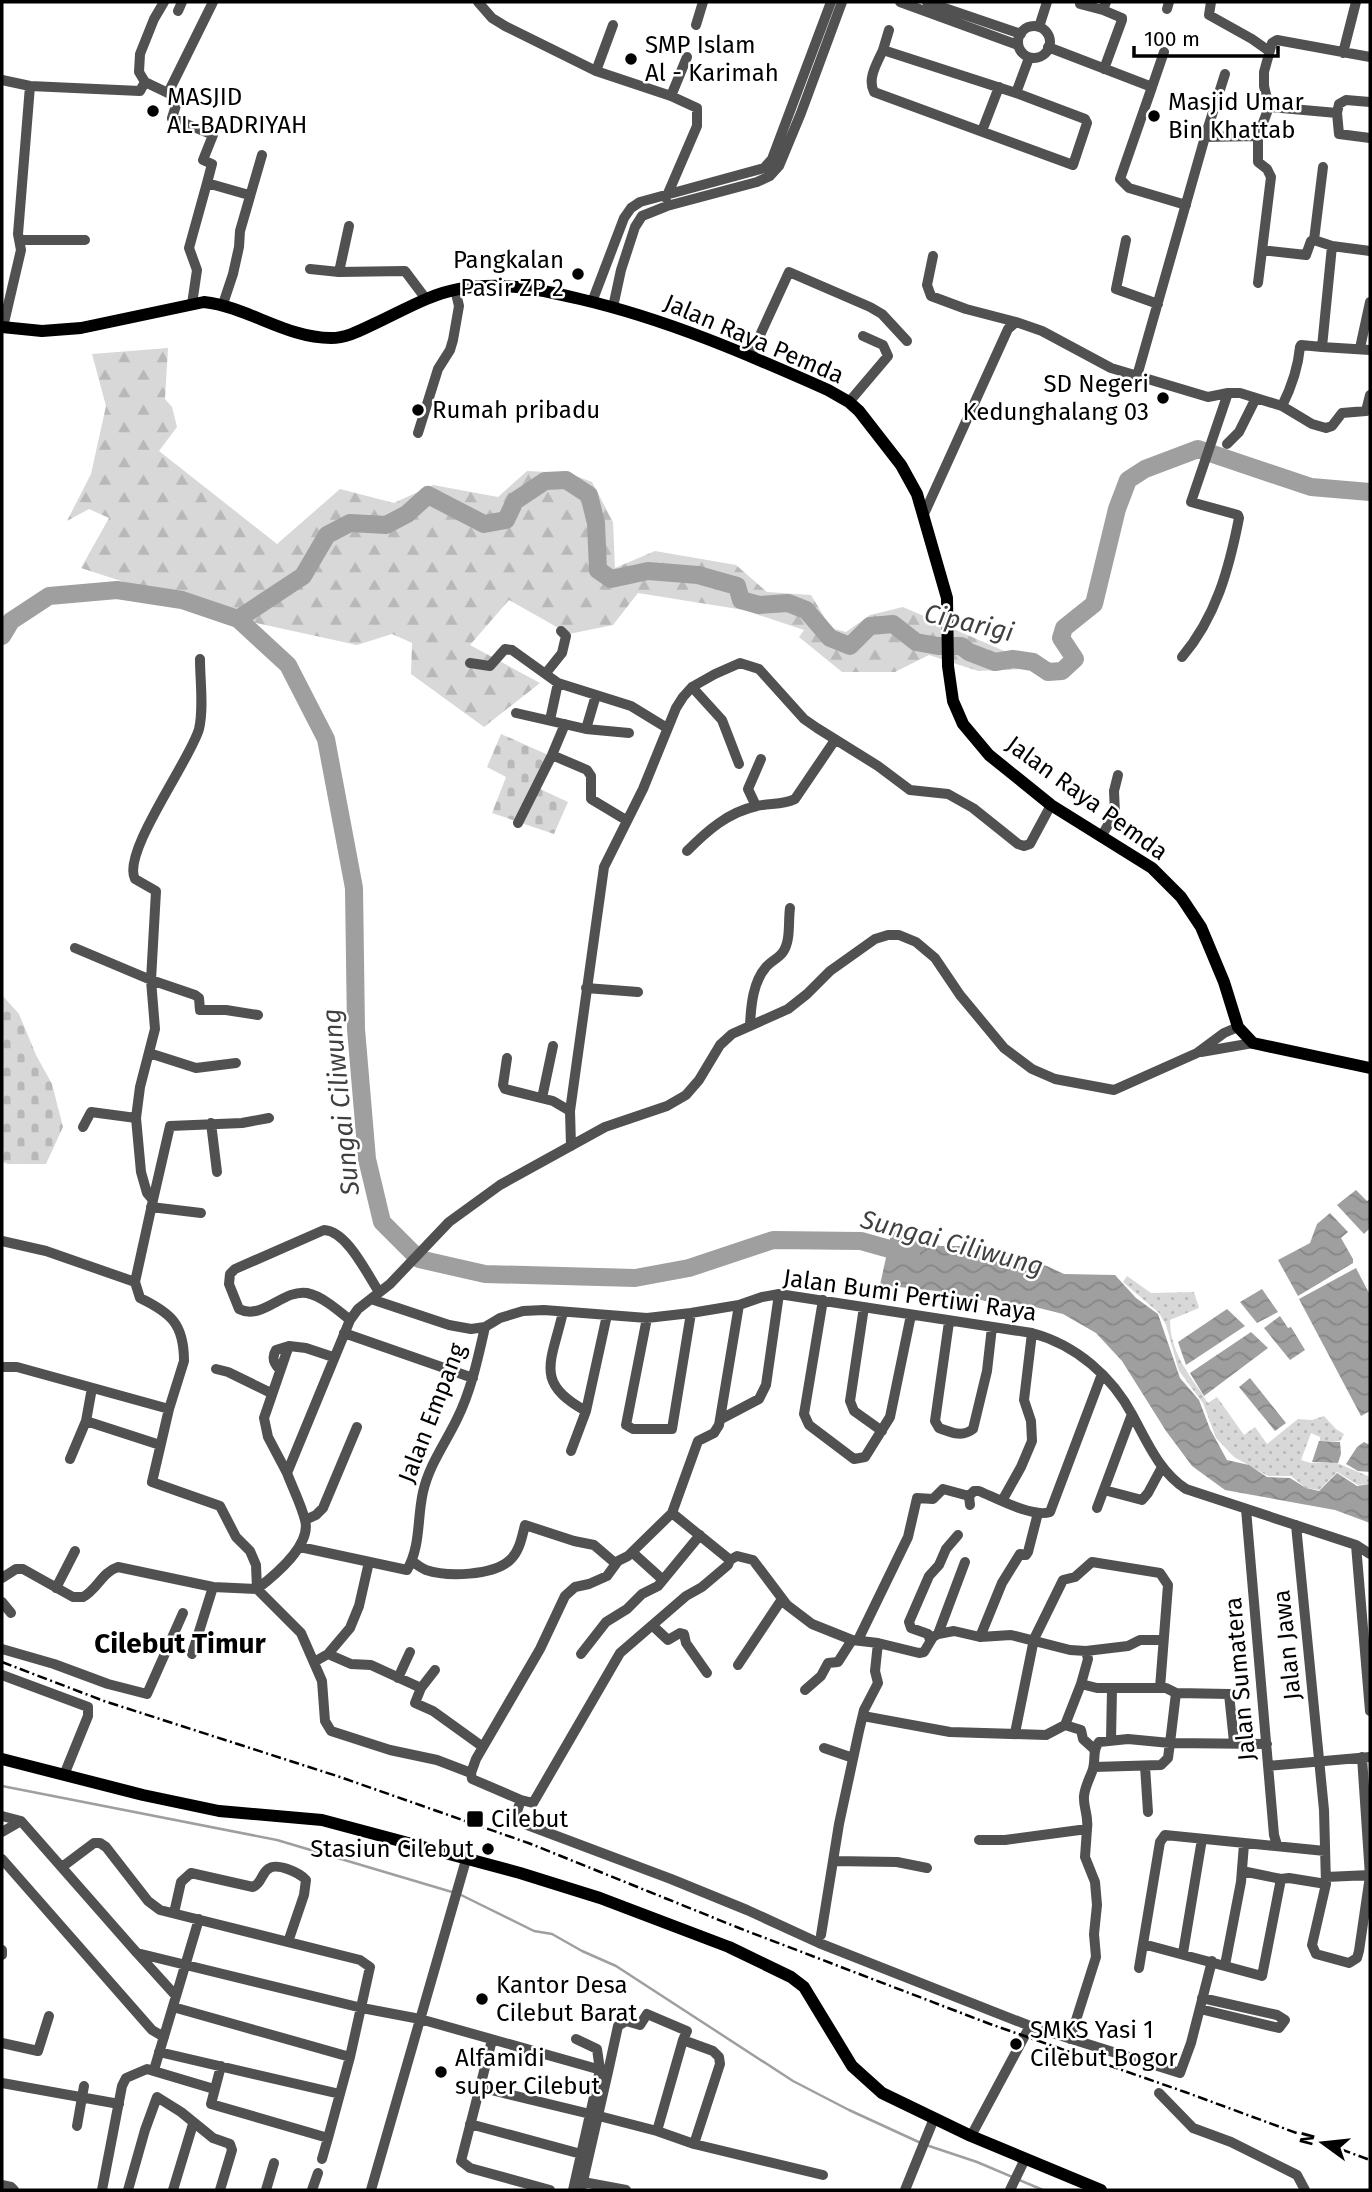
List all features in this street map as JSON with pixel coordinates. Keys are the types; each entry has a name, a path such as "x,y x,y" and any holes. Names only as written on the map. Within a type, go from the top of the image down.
{"main road":[{"name":"Jalan Raya Pemda","path":"3,327 42,331 81,328 189,304 223,304 294,332 313,337 346,337 426,299 455,289 491,284 523,286 613,307 675,326 806,380 849,402 901,465 918,494 942,575 948,622 948,666 953,701 963,724 989,755 1051,804 1152,868 1181,897 1201,927 1224,982 1238,1027 1253,1043"},
{"path":"1253,1043 1369,1064"},
{"path":"2,1759 219,1811 322,1820 520,1873 600,1898 729,1947 791,1977 804,1987 841,2051 864,2079 883,2094 1024,2161 1101,2190"}],"street":[{"path":"150,2 163,4 140,54 139,72 145,82 178,99 172,118 214,135 203,160 212,164 189,248 197,271 189,304"},
{"path":"167,93 214,2"},
{"path":"478,2 492,18 505,26 596,71 671,96 696,108 697,126 666,200 642,216 635,227 613,307"},
{"path":"696,25 703,2"},
{"path":"809,76 831,2"},
{"path":"721,187 764,168 772,159 790,109 804,88 842,2"},
{"path":"900,2 934,6 1021,34"},
{"path":"1039,27 1047,2"},
{"path":"1211,2 1209,15 1269,51"},
{"path":"1343,53 1356,2"},
{"path":"1080,4 1104,6 1122,18 1104,69"},
{"path":"934,6 1018,45 1029,58"},
{"path":"596,71 613,25"},
{"path":"1018,45 1024,29 1039,27 1048,35 1048,47 1041,57 1029,58"},
{"path":"883,50 999,87 1085,119 1087,123 1073,165 874,92 871,79 889,30"},
{"path":"1258,283 1271,177 1258,162 1258,138 1269,107 1264,86 1272,43 1277,40 1370,57"},
{"path":"1048,47 1152,87"},
{"path":"1164,52 1120,179 1129,188 1186,205"},
{"path":"671,96 687,57"},
{"path":"1016,93 1029,58"},
{"path":"1137,376 1225,74"},
{"path":"2,80 30,86 140,91 145,82"},
{"path":"3,327 21,250 18,234 30,86"},
{"path":"982,131 999,87"},
{"path":"592,302 615,240 631,208 640,202 666,200 757,182 771,176 779,166 802,113 804,88"},
{"path":"1370,102 1346,100 1339,104 1337,113 1339,134 1370,138"},
{"path":"1269,107 1337,113"},
{"path":"790,109 802,113"},
{"path":"1205,136 1258,138"},
{"path":"223,304 233,274 249,195 262,155"},
{"path":"1262,250 1306,255 1311,241 1314,240 1323,167"},
{"path":"207,183 249,195"},
{"path":"339,272 349,226"},
{"path":"20,240 85,240"},
{"path":"615,240 629,244"},
{"path":"1126,240 1116,289 1158,304"},
{"path":"1314,240 1332,246 1370,251"},
{"path":"1322,347 1332,246"},
{"path":"933,257 927,285 931,296 1042,331 1111,368 1208,397 1240,393 1282,406 1312,424 1326,428 1332,426 1342,413 1366,411 1370,395"},
{"path":"310,269 339,272 405,271 426,299"},
{"path":"750,357 789,272 882,314 907,341"},
{"path":"189,289 189,304"},
{"path":"418,433 438,369 450,351 453,340 459,306 455,289"},
{"path":"1282,406 1298,366 1300,347 1309,345 1365,349 1370,302"},
{"path":"924,514 1008,329 1016,322"},
{"path":"849,402 888,356 884,345 863,336"},
{"path":"1182,657 1195,642 1217,600 1231,558 1239,518 1238,515 1192,503 1228,393"},
{"path":"1227,444 1239,432 1256,398"},
{"path":"546,673 565,647 566,636 561,631"},
{"path":"470,663 490,666 505,649 517,652 558,682 631,706 667,728"},
{"path":"152,1204 141,1172 136,1118 140,1087 155,1029 151,980 156,891 135,878 132,867 166,788 184,761 199,728 200,659"},
{"path":"571,1146 570,1111 604,867 643,789 667,728 683,697 692,687 740,663 759,669 771,679 804,719 835,740 910,790 948,794 973,808 1024,846 1030,844 1051,804"},
{"path":"550,720 558,682"},
{"path":"692,687 722,720 739,764"},
{"path":"586,729 596,695"},
{"path":"516,713 586,729 629,733"},
{"path":"518,823 565,724"},
{"path":"687,851 706,832 732,814 756,806 795,799 835,740"},
{"path":"552,755 587,770 590,776 591,799 626,820"},
{"path":"756,806 748,789 761,759"},
{"path":"1101,837 1115,813 1114,791 1118,775"},
{"path":"750,1025 751,1004 760,977 767,966 782,953 786,944 790,908"},
{"path":"287,1473 350,1320 390,1284 449,1222 480,1199 605,1127 667,1106 686,1095 699,1080 720,1045 732,1034 788,1009 830,971 875,939 899,935 916,942 935,958 960,995 1004,1048 1032,1069 1048,1076 1114,1090 1197,1053 1224,1033 1238,1027"},
{"path":"75,948 151,980 198,996 200,1010 226,1010 258,1015"},
{"path":"586,988 638,992"},
{"path":"1197,1053 1253,1043"},
{"path":"542,1098 553,1046"},
{"path":"149,1053 196,1068 236,1063"},
{"path":"508,1058 503,1085 505,1089 552,1101 570,1111"},
{"path":"83,1127 91,1112 136,1118"},
{"path":"257,1589 256,1565 250,1551 236,1537 220,1506 152,1482 169,1409 184,1362 183,1341 166,1311 140,1298 135,1282 170,1126 242,1123 269,1118"},
{"path":"211,1123 217,1172"},
{"path":"152,1204 201,1213"},
{"path":"350,1320 314,1295 304,1292 254,1312 242,1311 229,1284 230,1274 234,1269 324,1230 332,1230 339,1234 359,1261 374,1296"},
{"path":"2,1241 46,1251 135,1282"},
{"path":"721,1419 759,1399 766,1385 779,1294"},
{"name":"Jalan Bumi Pertiwi Raya","path":"374,1296 449,1325 471,1329 485,1327 500,1318 523,1311 647,1318 739,1305 779,1294 1032,1333 1067,1347 1102,1374 1121,1396 1167,1475 1186,1489 1356,1545 1370,1554"},
{"path":"822,1300 805,1420 855,1459 865,1457 890,1417 911,1315"},
{"path":"739,1305 721,1419 714,1433 698,1441 671,1513 632,1552 615,1563 607,1576 575,1587 565,1596 540,1649 483,1747 471,1773 472,1779 533,1803 620,1653 686,1595 702,1587 737,1556 753,1560 782,1599 803,1619 833,1634 919,1653 924,1652 934,1637 965,1562"},
{"path":"864,1307 850,1401 854,1411 882,1431"},
{"path":"563,1312 550,1377 558,1391 586,1411"},
{"path":"647,1318 626,1425 633,1429 671,1429 691,1313"},
{"path":"570,1451 586,1411 607,1315"},
{"path":"949,1322 935,1421 939,1428 959,1434 973,1429 987,1371 992,1327"},
{"name":"Jalan Empang","path":"412,1561 423,1492 436,1455 457,1419 473,1378 485,1327"},
{"path":"344,1333 473,1378"},
{"path":"1002,1501 1032,1441 1031,1422 1024,1400 1032,1333"},
{"path":"257,1589 300,1547 307,1529 287,1473 265,1427 266,1408 289,1346 306,1348 333,1357"},
{"path":"2,1367 17,1367 169,1409"},
{"path":"216,1369 271,1393"},
{"path":"805,1690 821,1676 828,1663 838,1662 855,1640 908,1537 917,1498 933,1499 943,1489 970,1501 974,1491 979,1491 1038,1513 1046,1514 1053,1507 1102,1374"},
{"path":"70,1459 86,1421 92,1388"},
{"path":"1097,1508 1132,1414"},
{"path":"86,1421 160,1445"},
{"path":"305,1520 323,1508 356,1427"},
{"path":"1104,1490 1142,1500 1162,1467"},
{"name":"Jalan Sumatera","path":"1246,1509 1274,1835 1278,1845"},
{"path":"671,1513 730,1560"},
{"path":"980,1637 1005,1577 1020,1554 1027,1555 1038,1513"},
{"path":"300,1547 407,1570 412,1561 425,1570 471,1574 509,1561 517,1552 526,1525 594,1545 615,1563"},
{"name":"Jalan Jawa","path":"1296,1525 1320,1761 1325,1851 1326,1880 1312,1945 1316,1954 1345,1962 1352,1962 1357,1958 1370,1875"},
{"path":"581,1654 607,1622 627,1609 642,1594 658,1586 700,1535"},
{"path":"958,1535 929,1576 909,1622 911,1628 934,1637 954,1630 980,1637 1011,1635 1070,1650 1086,1651 1128,1646 1140,1640 1163,1640"},
{"path":"1356,1545 1370,1711"},
{"path":"56,1588 75,1551"},
{"path":"632,1552 663,1580"},
{"path":"314,1662 328,1654 350,1628 359,1606 369,1562"},
{"path":"1016,1733 1034,1639 1063,1580 1075,1577 1092,1562 1160,1573 1165,1578 1168,1585 1160,1688"},
{"path":"2,1578 16,1569 23,1569 73,1597 83,1597 94,1589 110,1569 118,1567 213,1587 257,1589 301,1633 322,1681 325,1721 331,1731 390,1750 437,1760 471,1773"},
{"path":"192,1654 213,1587"},
{"path":"738,1665 782,1599"},
{"path":"2,1602 11,1613"},
{"path":"2,1649 147,1694 183,1613"},
{"path":"653,1626 668,1640 680,1633 684,1634 686,1643 707,1672"},
{"path":"821,1935 853,1758 863,1716 878,1684 875,1671 878,1643"},
{"path":"398,1678 410,1651"},
{"path":"863,1716 950,1732 1046,1735 1065,1725 1081,1684 1088,1659 1086,1651"},
{"path":"328,1654 351,1664 372,1665 421,1688"},
{"path":"435,1670 421,1688 415,1703 433,1711 483,1747"},
{"path":"2,1675 88,1707 88,1716 64,1775"},
{"path":"1081,1684 1112,1689 1166,1688 1176,1693 1229,1694 1234,1742"},
{"path":"1111,1740 1112,1689"},
{"path":"1094,1767 1165,1763 1168,1758 1176,1693"},
{"path":"1065,1725 1081,1731 1083,1740 1094,1749"},
{"path":"1070,2039 1096,1957 1094,1934 1097,1905 1095,1882 1086,1857 1087,1812 1083,1798 1094,1767 1094,1749 1099,1742 1128,1739 1170,1743 1267,1744"},
{"path":"824,1748 853,1758"},
{"path":"1242,1871 1281,1880 1326,1880 1370,1875 1366,1757 1268,1766"},
{"path":"1145,1766 1148,1812"},
{"path":"521,1800 514,1819 531,1827 684,1884 819,1943 1030,2026 1180,2073 1212,1961"},
{"path":"2,1816 21,1821 137,1953 175,2001 350,2057"},
{"path":"2,1832 21,1821"},
{"path":"979,1840 1005,1840 1087,1829"},
{"path":"1139,1968 1162,1838 1165,1835 1325,1851"},
{"path":"1183,1953 1202,1839"},
{"path":"62,1867 94,1843 100,1843 148,1901 160,1910 366,1963 370,1972 362,2008 322,2159"},
{"path":"1225,1965 1242,1871 1244,1844"},
{"path":"2,1859 152,2030 164,2037"},
{"path":"371,2190 466,1860"},
{"path":"833,1861 897,1862 927,1868"},
{"path":"174,1913 181,1882 191,1873 253,1887 261,1881 267,1869 282,1868 299,1873 306,1880 304,1895 288,1942"},
{"path":"1143,1944 1262,1976 1281,1880"},
{"path":"154,2070 199,1919"},
{"path":"137,1953 362,2008 420,2019 604,2071"},
{"path":"1201,2003 1278,2015 1285,2020 1279,2028 1201,2003"},
{"path":"626,2190 582,2186 604,2071 617,2029 623,2021 640,2025 647,2014 687,2031 657,2131"},
{"path":"2,2043 38,2051 49,2017"},
{"path":"971,2136 1030,2026"},
{"path":"576,2039 597,2049 604,2071"},
{"path":"492,2040 461,2155 464,2165 550,2190"},
{"path":"683,2040 713,2051 719,2057 720,2064 694,2144"},
{"path":"159,2052 340,2095"},
{"path":"221,2066 211,2104 215,2107 328,2138"},
{"path":"102,2190 119,2104 127,2078 142,2070 154,2070 214,2089"},
{"path":"2,2083 119,2104"},
{"path":"77,2126 85,2086"},
{"path":"479,2087 823,2175"},
{"path":"1159,2093 1193,2128 1231,2142 1297,2175 1305,2190"},
{"path":"128,2190 157,2097 213,2138 230,2144 232,2150 220,2190"},
{"path":"573,2190 581,2154 595,2115"},
{"path":"905,2190 934,2120 938,2120"},
{"path":"173,2190 193,2124"},
{"path":"470,2124 581,2154"},
{"path":"1010,2189 1024,2161"},
{"path":"266,2190 274,2164"},
{"path":"312,2190 318,2173"},
{"path":"2,2185 14,2190"}],"green space":[{"path":"168,348 165,399 172,407 177,427 159,451 277,544 340,489 394,503 433,485 498,497 527,471 568,473 592,482 613,522 615,568 655,551 736,565 767,592 811,595 831,628 846,632 870,615 903,607 1043,668 978,671 929,655 895,672 842,672 799,637 804,630 744,610 638,593 613,625 569,634 509,600 470,645 540,683 484,727 411,674 412,643 392,634 357,645 238,619 81,568 109,518 89,509 67,521 91,474 106,406 92,354"},
{"path":"501,734 555,758 540,789 568,802 554,834 492,813 506,777 487,767"},
{"path":"2,995 19,1014 36,1055 52,1084 63,1127 46,1164 2,1162"},
{"path":"1127,1276 1151,1293 1194,1292 1199,1308 1170,1320 1174,1344 1183,1364 1208,1403 1217,1397 1244,1435 1255,1427 1267,1444 1298,1419 1312,1420 1324,1416 1344,1434 1340,1441 1320,1441 1320,1437 1311,1433 1301,1460 1311,1463 1337,1463 1370,1477 1370,1484 1358,1485 1337,1472 1319,1490 1306,1488 1291,1476 1268,1476 1234,1457 1216,1438 1203,1403 1179,1371 1166,1325 1159,1313 1123,1282"}],"water":[{"path":"1356,1190 1367,1201 1370,1199 1370,1228 1364,1234 1337,1205"},
{"path":"1330,1213 1348,1232 1341,1238 1353,1263 1298,1296 1278,1260 1310,1243 1317,1224"},
{"path":"892,1230 940,1246 961,1246 1047,1266 1064,1274 1115,1275 1136,1298 1158,1314 1180,1378 1199,1400 1210,1429 1227,1460 1249,1465 1267,1477 1290,1478 1306,1488 1319,1491 1337,1473 1357,1486 1370,1484 1370,1523 1335,1510 1225,1490 1192,1466 1166,1431 1122,1361 1096,1333 1063,1314 1027,1305 990,1302 946,1292 880,1285"},
{"path":"1356,1268 1370,1295 1370,1411 1361,1416 1299,1299"},
{"path":"1262,1289 1278,1312 1257,1323 1240,1302"},
{"path":"1227,1309 1245,1326 1186,1365 1178,1342"},
{"path":"1280,1316 1288,1328 1291,1327 1305,1350 1290,1360 1264,1328"},
{"path":"1251,1332 1268,1348 1204,1396 1190,1373"},
{"path":"1250,1378 1286,1423 1275,1431 1239,1387"},
{"path":"1319,1441 1340,1442 1341,1454 1338,1463 1312,1462"},
{"path":"1364,1442 1370,1445 1370,1472 1358,1471 1346,1464 1357,1447"}],"waterway":[{"name":"Ciparigi","path":"238,619 303,576 327,535 350,523 386,525 407,514 428,495 484,524 506,520 515,501 545,481 566,480 589,495 596,523 598,570 611,579 648,571 698,575 737,586 741,600 759,605 788,603 806,610 830,638 850,646 870,626 893,624 916,642 961,646 995,662 1013,659 1033,662 1048,672 1062,671 1075,659 1061,638 1064,628 1094,604 1117,509 1128,480 1145,469 1198,449 1311,487 1370,492"},
{"name":"Sungai Ciliwung","path":"2,636 11,621 49,596 117,590 182,600 238,619 288,665 326,739 354,888 356,1029 367,1159 382,1222 419,1259 485,1274 635,1278 689,1268 773,1240 861,1241 911,1255"},
{"path":"2,1786 277,1840 452,1892"},
{"path":"459,1894 534,1931 552,1934 616,1966 793,2081 849,2110 923,2144 977,2162 1043,2190"}],"railway":[{"path":"2,1662 104,1701 340,1777 531,1844 739,1928 990,2024 1370,2160"}],"place":[{"name":"SMP Islam Al - Karimah","path":"631,59"},
{"name":"MASJID AL-BADRIYAH","path":"153,111"},
{"name":"Masjid Umar Bin Khattab","path":"1154,116"},
{"name":"Pangkalan Pasir ZP 2","path":"578,274"},
{"name":"SD Negeri Kedunghalang 03","path":"1163,398"},
{"name":"Rumah pribadu","path":"418,410"},
{"name":"Cilebut","path":"475,1819"},
{"name":"Stasiun Cilebut","path":"488,1849"},
{"name":"Kantor Desa Cilebut Barat","path":"482,1999"},
{"name":"SMKS Yasi 1 Cilebut Bogor","path":"1016,2044"},
{"name":"Alfamidi super Cilebut","path":"441,2072"}],"district":[{"name":"Cilebut Timur","path":"180,1643"}]}
